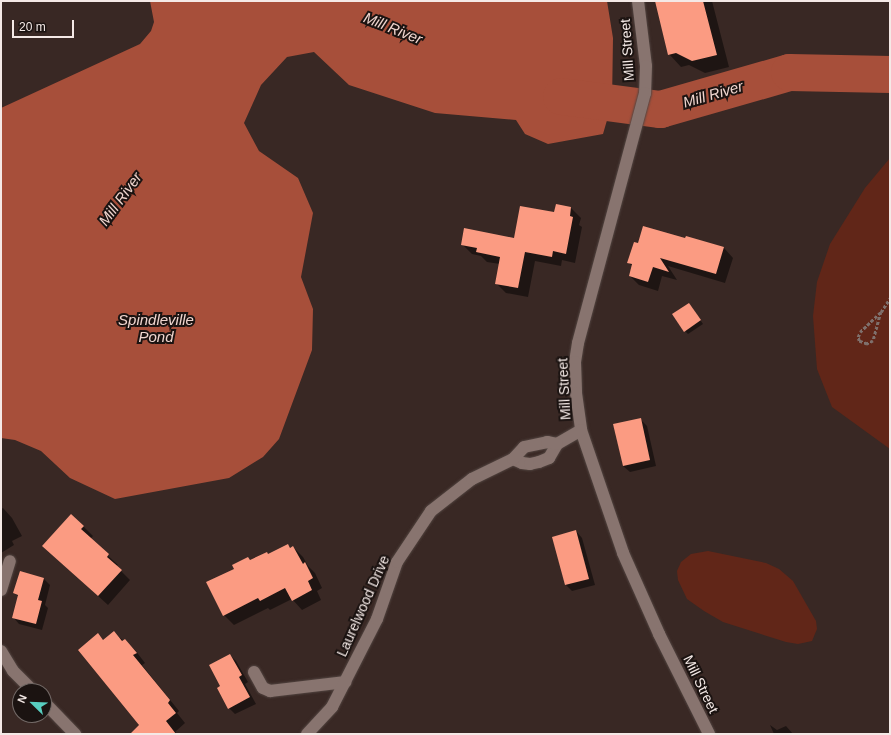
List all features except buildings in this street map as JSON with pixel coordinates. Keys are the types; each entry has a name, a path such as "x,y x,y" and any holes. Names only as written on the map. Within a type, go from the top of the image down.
{"street":[{"name":"Mill Street","path":"638,1 646,66 645,94 591,290 578,343 575,362 576,393 581,430 623,553 659,634 709,734"},
{"path":"513,459 522,463 539,462 549,458 557,444 581,430"},
{"name":"Laurelwood Drive","path":"307,734 332,707 377,619 397,562 431,511 472,479 513,459 524,447 547,442 557,444"},
{"path":"1,590 10,560"},
{"path":"1,651 13,671 25,683"},
{"path":"254,672 263,688 270,691 345,682"},
{"path":"52,710 75,734"}],"path":[{"path":"881,312 873,341 867,344 859,341 858,337 860,332 881,312 890,298"}],"shaded area":[{"path":"890,158 890,449 832,407 817,369 813,316 817,282 830,244 865,188"},
{"path":"708,551 766,563 779,569 793,581 816,621 817,629 812,641 798,644 786,642 723,622 687,599 678,580 677,571 681,562 691,554"}],"water":[{"name":"Spindleville Pond","path":"150,1 607,1 613,38 612,103 603,134 548,144 525,134 516,120 435,113 349,85 314,52 287,57 261,85 244,123 259,151 298,178 313,213 301,277 313,309 312,350 279,439 263,457 229,478 115,499 70,478 41,451 15,440 1,438 1,108 140,44 151,31 154,22"}],"waterway":[{"name":"Mill River","path":"561,96 660,109 789,72 890,74"}]}
